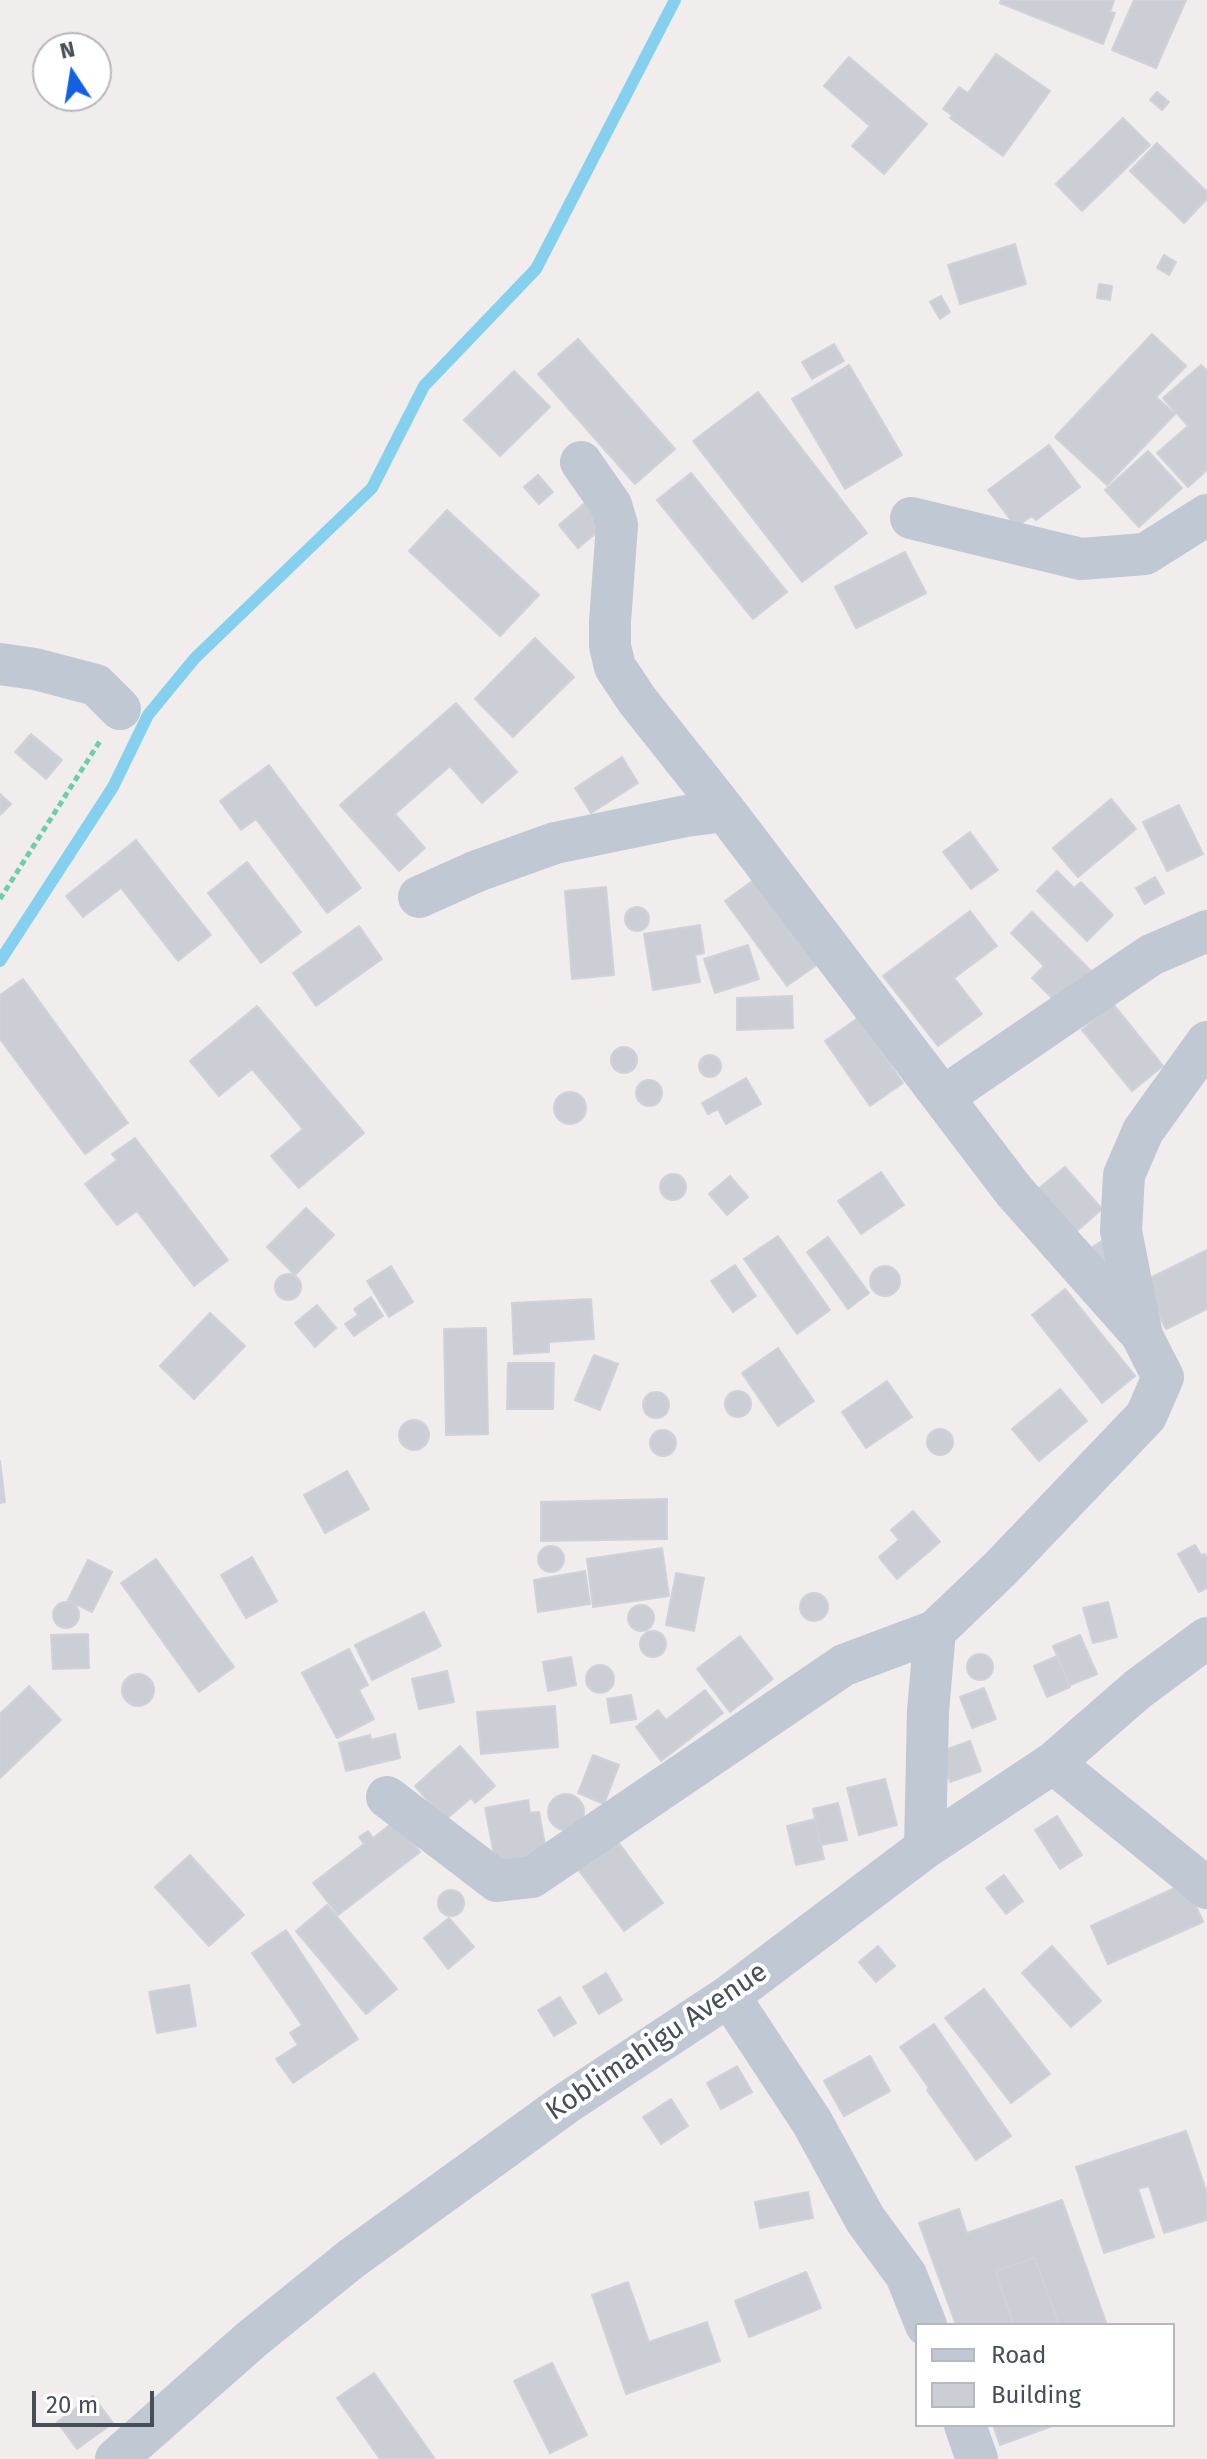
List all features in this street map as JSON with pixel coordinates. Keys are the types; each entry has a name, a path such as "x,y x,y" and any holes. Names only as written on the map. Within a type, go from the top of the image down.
{"street":[{"path":"387,1797 497,1881 532,1877 844,1665 935,1631 1001,1568 1146,1416 1163,1377 1142,1336 1014,1191 637,700 615,667 610,634 617,525 611,505 581,462"},
{"path":"911,518 1081,559 1145,554 1207,515"},
{"path":"0,664 35,669 96,685 120,709"},
{"path":"419,897 477,871 555,843 725,811"},
{"path":"943,1097 1151,955 1207,931"},
{"path":"1142,1336 1121,1231 1124,1175 1143,1131 1207,1042"},
{"path":"925,1848 928,1711 935,1631"},
{"name":"Koblimahigu Avenue","path":"116,2459 252,2339 351,2259 568,2102 729,1996 925,1848 1053,1763 1138,1689 1207,1638"},
{"path":"1053,1763 1207,1888"},
{"path":"729,1996 812,2122 865,2219 906,2275 925,2323"},
{"path":"966,2427 977,2459"}],"path":[{"path":"0,899 120,709"}],"building":[{"path":"1001,0 1111,0 1114,1 1110,12 1115,13 1103,44 1000,3"},
{"path":"1134,0 1186,0 1156,68 1112,50"},
{"path":"996,54 1050,91 1003,156 950,118 952,115 943,109 959,87 968,93"},
{"path":"849,57 927,124 884,174 852,146 870,126 824,86"},
{"path":"1157,92 1169,102 1162,110 1150,100"},
{"path":"1123,118 1150,145 1082,211 1056,184"},
{"path":"1157,143 1207,192 1207,199 1184,223 1130,171"},
{"path":"1015,244 1026,284 960,304 948,265"},
{"path":"1164,255 1176,262 1169,275 1157,268"},
{"path":"1099,284 1112,286 1110,300 1097,298"},
{"path":"941,296 950,312 940,319 930,302"},
{"path":"1152,334 1186,366 1156,397 1175,414 1107,485 1055,437"},
{"path":"578,339 675,449 635,484 538,374"},
{"path":"834,344 844,361 812,379 802,362"},
{"path":"849,365 902,455 845,489 792,399"},
{"path":"1201,365 1207,371 1207,470 1188,487 1157,453 1188,426 1163,398"},
{"path":"514,371 550,407 500,456 464,420"},
{"path":"758,392 867,533 802,582 693,441"},
{"path":"1049,445 1080,487 1036,520 1032,516 1016,527 988,490"},
{"path":"1148,451 1182,488 1139,527 1105,490"},
{"path":"691,473 787,592 753,619 657,500"},
{"path":"538,475 553,492 539,504 524,487"},
{"path":"586,502 606,525 578,548 559,525"},
{"path":"447,510 539,595 500,636 409,551"},
{"path":"905,552 926,593 856,628 835,587"},
{"path":"535,638 574,677 513,737 475,699"},
{"path":"456,703 517,772 482,803 450,766 395,814 425,848 399,871 340,805"},
{"path":"31,734 62,760 46,779 15,752"},
{"path":"622,757 638,783 591,813 575,788"},
{"path":"269,765 361,888 327,913 256,819 241,830 220,801"},
{"path":"0,794 11,804 0,815"},
{"path":"1111,799 1136,829 1078,877 1053,848"},
{"path":"1179,805 1203,854 1167,871 1143,822"},
{"path":"970,832 998,870 971,889 943,852"},
{"path":"136,840 211,935 178,961 121,888 83,917 66,896"},
{"path":"247,862 301,932 261,963 208,893"},
{"path":"1057,871 1074,888 1081,882 1113,915 1087,941 1037,891"},
{"path":"759,876 822,961 787,986 725,901"},
{"path":"1155,877 1164,893 1145,904 1136,888"},
{"path":"606,887 614,975 572,979 565,891"},
{"path":"637,907 648,914 649,919 642,930 637,931 626,924 625,919 632,908"},
{"path":"970,911 997,946 954,978 982,1014 938,1046 883,976"},
{"path":"1032,912 1095,975 1061,1007 1032,978 1044,966 1011,933"},
{"path":"700,925 704,953 695,955 700,982 653,990 644,934"},
{"path":"359,926 382,959 316,1006 293,973"},
{"path":"748,945 759,979 715,993 704,959"},
{"path":"23,979 128,1123 85,1154 0,1039 0,995"},
{"path":"792,996 793,1028 737,1030 737,998"},
{"path":"1113,1004 1163,1066 1132,1091 1082,1030"},
{"path":"257,1006 364,1133 299,1188 271,1156 303,1129 252,1069 219,1096 190,1061"},
{"path":"858,1018 903,1083 870,1106 825,1041"},
{"path":"624,1047 633,1051 637,1060 633,1069 624,1073 615,1069 611,1060 615,1051"},
{"path":"710,1055 718,1058 721,1066 718,1074 710,1077 702,1074 699,1066 702,1058"},
{"path":"746,1078 761,1104 726,1124 718,1109 708,1114 702,1103"},
{"path":"649,1080 658,1084 662,1093 658,1102 649,1106 640,1102 636,1093 640,1084"},
{"path":"570,1092 581,1097 586,1108 581,1119 570,1124 559,1119 554,1108 559,1097"},
{"path":"135,1138 228,1260 194,1286 137,1211 117,1225 85,1184 117,1160 112,1154"},
{"path":"1065,1167 1102,1209 1071,1236 1033,1193"},
{"path":"881,1172 904,1205 861,1234 838,1201"},
{"path":"673,1174 682,1178 686,1187 682,1196 673,1200 664,1196 660,1187 664,1178"},
{"path":"730,1176 748,1197 727,1215 709,1194"},
{"path":"306,1208 334,1235 295,1275 267,1247"},
{"path":"778,1236 830,1310 797,1334 744,1259"},
{"path":"828,1237 869,1293 848,1309 807,1252"},
{"path":"1106,1238 1118,1257 1100,1269 1088,1250"},
{"path":"1207,1250 1207,1309 1166,1329 1142,1282"},
{"path":"735,1265 756,1296 733,1312 711,1281"},
{"path":"391,1266 413,1302 389,1317 367,1281"},
{"path":"885,1266 895,1271 900,1281 895,1291 885,1296 875,1291 870,1281 875,1271"},
{"path":"288,1274 297,1278 301,1287 297,1296 288,1300 279,1296 275,1287 279,1278"},
{"path":"1065,1289 1135,1376 1102,1403 1032,1315"},
{"path":"371,1297 383,1316 354,1336 345,1324 358,1315 354,1309"},
{"path":"591,1299 594,1339 549,1342 549,1352 514,1354 512,1303"},
{"path":"317,1305 336,1328 315,1347 295,1323"},
{"path":"210,1313 245,1346 194,1399 160,1366"},
{"path":"486,1328 488,1434 446,1435 444,1329"},
{"path":"778,1348 814,1401 778,1426 742,1373"},
{"path":"594,1355 618,1364 600,1410 575,1400"},
{"path":"508,1363 554,1363 553,1409 507,1409"},
{"path":"887,1381 912,1417 866,1448 842,1412"},
{"path":"1060,1389 1087,1421 1039,1461 1012,1429"},
{"path":"738,1391 747,1395 751,1404 747,1413 738,1417 729,1413 725,1404 729,1395"},
{"path":"656,1392 665,1396 669,1405 665,1414 656,1418 647,1414 643,1405 647,1396"},
{"path":"414,1420 425,1424 429,1435 425,1446 414,1450 403,1446 399,1435 403,1424"},
{"path":"940,1429 949,1433 953,1442 949,1451 940,1455 931,1451 927,1442 931,1433"},
{"path":"663,1430 672,1434 676,1443 672,1452 663,1456 654,1452 650,1443 654,1434"},
{"path":"0,1461 5,1502 0,1503"},
{"path":"347,1471 369,1509 325,1533 304,1495"},
{"path":"667,1499 667,1539 541,1541 541,1502"},
{"path":"913,1511 940,1542 897,1579 879,1557 899,1540 891,1530"},
{"path":"1195,1545 1207,1558 1207,1588 1199,1592 1178,1554"},
{"path":"551,1546 560,1550 564,1559 560,1568 551,1572 542,1568 538,1559 542,1550"},
{"path":"662,1548 669,1596 593,1607 587,1559"},
{"path":"252,1557 277,1601 246,1618 221,1575"},
{"path":"156,1559 234,1667 199,1692 121,1583"},
{"path":"88,1560 112,1572 92,1612 68,1600"},
{"path":"585,1571 590,1604 538,1612 534,1580"},
{"path":"676,1573 704,1578 694,1631 666,1625"},
{"path":"814,1593 824,1597 828,1607 824,1617 814,1621 804,1617 800,1607 804,1597"},
{"path":"66,1602 75,1606 79,1615 75,1624 66,1628 57,1624 53,1615 57,1606"},
{"path":"1108,1602 1117,1637 1093,1643 1083,1608"},
{"path":"641,1605 650,1609 654,1618 650,1627 641,1631 632,1627 628,1618 632,1609"},
{"path":"424,1612 441,1646 372,1680 355,1645"},
{"path":"653,1631 662,1635 666,1644 662,1653 653,1657 644,1653 640,1644 644,1635"},
{"path":"88,1634 89,1668 53,1669 51,1635"},
{"path":"1080,1635 1097,1674 1070,1685 1053,1646"},
{"path":"740,1636 773,1679 730,1712 697,1669"},
{"path":"349,1649 368,1685 359,1690 374,1719 337,1738 302,1673"},
{"path":"980,1654 989,1658 993,1667 989,1676 980,1680 971,1676 967,1667 971,1658"},
{"path":"1057,1656 1070,1687 1047,1697 1034,1666"},
{"path":"571,1657 576,1685 548,1691 543,1662"},
{"path":"600,1665 610,1669 614,1679 610,1689 600,1693 590,1689 586,1679 590,1669"},
{"path":"447,1671 454,1702 419,1709 412,1679"},
{"path":"138,1674 149,1679 154,1690 149,1701 138,1706 127,1701 122,1690 127,1679"},
{"path":"29,1686 61,1720 0,1778 0,1714"},
{"path":"984,1688 996,1719 972,1728 960,1697"},
{"path":"705,1690 723,1713 661,1761 636,1727 658,1710 666,1720"},
{"path":"631,1695 636,1719 611,1723 607,1699"},
{"path":"555,1706 558,1747 481,1754 477,1712"},
{"path":"395,1734 400,1758 346,1771 339,1743 370,1735 371,1740"},
{"path":"970,1741 981,1771 950,1782 939,1752"},
{"path":"460,1746 495,1786 475,1803 471,1798 445,1820 415,1786"},
{"path":"593,1755 619,1765 604,1804 578,1793"},
{"path":"885,1779 897,1825 859,1835 847,1788"},
{"path":"566,1794 578,1800 584,1812 578,1824 566,1830 554,1824 548,1812 554,1800"},
{"path":"528,1800 530,1813 539,1812 547,1856 496,1865 485,1808"},
{"path":"838,1803 847,1840 821,1845 813,1809"},
{"path":"1057,1816 1082,1855 1060,1869 1035,1830"},
{"path":"815,1819 824,1859 796,1865 787,1826"},
{"path":"395,1821 420,1852 338,1915 313,1883 364,1844 359,1837 368,1831 373,1838"},
{"path":"616,1839 663,1903 624,1931 577,1868"},
{"path":"190,1855 244,1915 209,1946 155,1887"},
{"path":"1004,1875 1023,1901 1006,1914 986,1888"},
{"path":"1186,1883 1203,1922 1108,1964 1091,1926"},
{"path":"451,1890 460,1894 464,1903 460,1912 451,1916 442,1912 438,1903 442,1894"},
{"path":"327,1905 397,1989 366,2014 296,1931"},
{"path":"449,1918 474,1947 448,1969 424,1938"},
{"path":"286,1930 358,2039 293,2083 276,2059 298,2045 290,2033 302,2025 252,1953"},
{"path":"878,1946 895,1966 876,1982 859,1962"},
{"path":"1052,1946 1101,2001 1071,2027 1022,1973"},
{"path":"606,1973 622,2000 599,2014 583,1987"},
{"path":"189,1985 196,2026 157,2033 149,1992"},
{"path":"984,1989 1050,2074 1011,2103 945,2018"},
{"path":"560,1997 576,2023 554,2036 538,2010"},
{"path":"934,2024 1011,2136 976,2160 900,2047"},
{"path":"870,2056 890,2091 844,2116 824,2081"},
{"path":"737,2066 752,2092 721,2109 707,2083"},
{"path":"671,2099 688,2126 661,2144 643,2117"},
{"path":"1186,2131 1207,2193 1207,2220 1164,2233 1149,2186 1138,2189 1154,2237 1104,2253 1076,2167"},
{"path":"808,2192 813,2218 760,2228 755,2202"},
{"path":"1062,2200 1106,2323 1058,2323 1035,2258 995,2271 1013,2323 955,2323 919,2223 959,2209 967,2233"},
{"path":"1035,2258 1058,2323 1013,2323 995,2271"},
{"path":"806,2272 821,2308 749,2337 735,2301"},
{"path":"628,2282 649,2342 707,2322 720,2361 626,2394 592,2295"},
{"path":"552,2363 587,2435 550,2453 514,2381"},
{"path":"374,2373 435,2459 380,2459 337,2398"},
{"path":"93,2396 113,2423 77,2449 57,2422"},
{"path":"994,2427 1050,2427 1000,2445"}],"waterway":[{"path":"0,961 113,787 148,715 195,658 372,488 424,386 536,269 675,0"}]}
